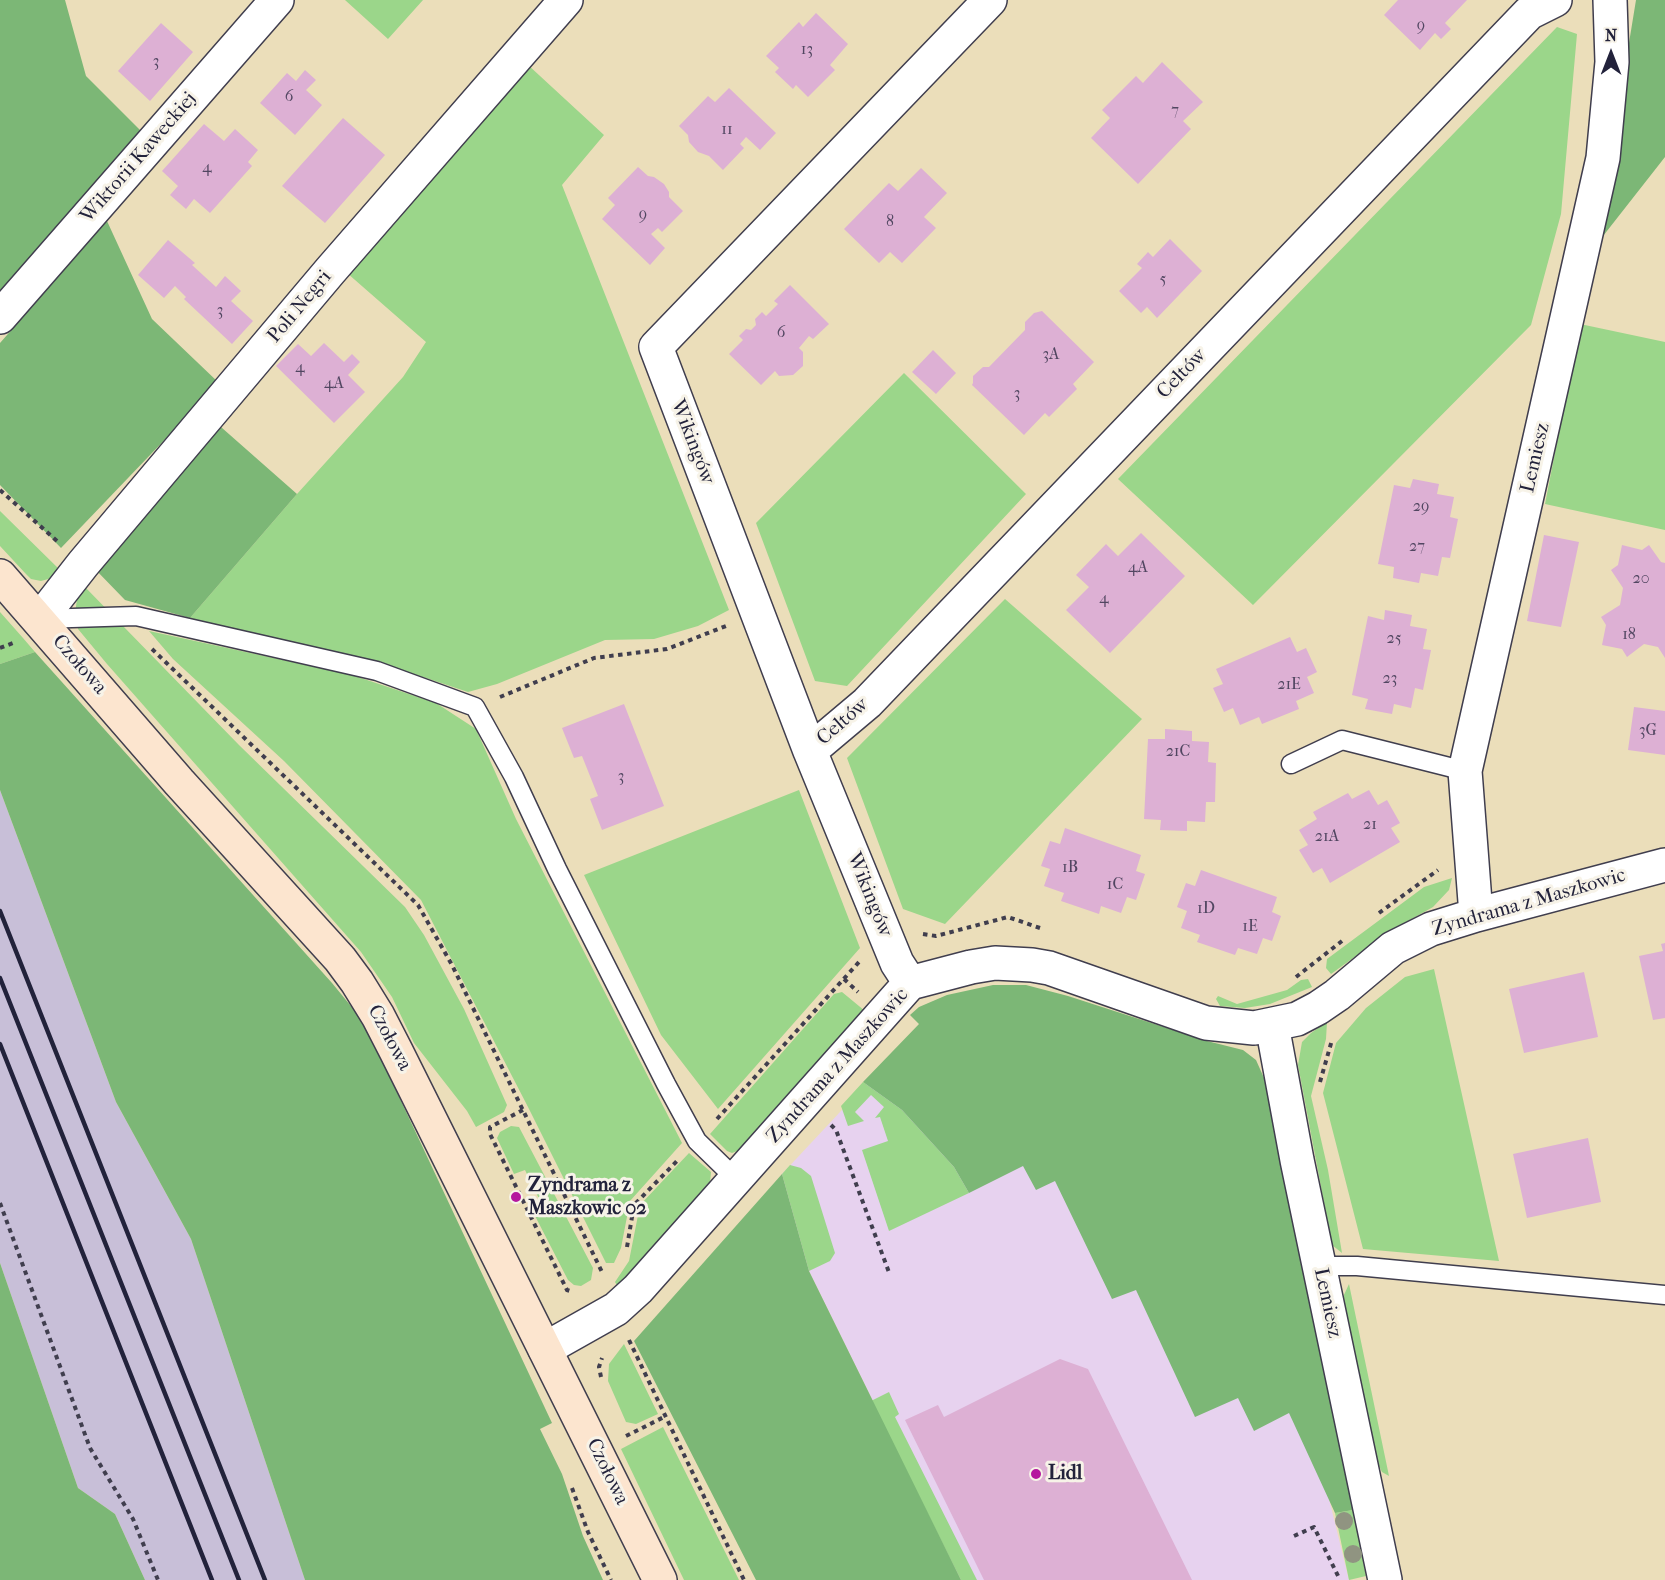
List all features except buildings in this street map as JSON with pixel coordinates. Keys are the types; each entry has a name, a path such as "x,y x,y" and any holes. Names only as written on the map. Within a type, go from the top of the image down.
{"street":[{"name":"Wiktorii Kaweckiej","path":"0,317 277,0"},
{"name":"Poli Negri","path":"40,620 83,564 330,271 566,0"},
{"name":"Wikingów","path":"910,983 897,963 810,751 656,347 990,0"},
{"name":"Celtów","path":"810,751 867,703 1530,13 1555,0"},
{"name":"Lemiesz","path":"1476,915 1465,771 1603,158 1612,62 1610,0"},
{"name":"Czołowa","path":"0,576 179,782 340,959 357,982 383,1024 660,1580"},
{"name":"Zyndrama z Maszkowic","path":"545,1349 611,1294 638,1289 910,983 995,963 1032,964 1206,1023 1254,1028 1297,1019 1318,1008 1393,948 1431,929 1665,865"},
{"name":"Lemiesz","path":"1272,1025 1319,1266 1385,1580"}],"lane":[{"path":"40,620 136,616 378,670 475,707 514,777 562,879 697,1141 737,1180"},
{"path":"1290,764 1341,740 1465,771"},
{"path":"1319,1266 1357,1266 1665,1295"}],"path":[{"path":"0,490 83,564"},
{"path":"475,707 594,658 667,649 757,613"},
{"path":"136,616 148,646 418,905 452,965 523,1110 744,1580"},
{"path":"523,1110 490,1127 489,1134 567,1290 578,1294"},
{"path":"825,1118 836,1130 890,1275"},
{"path":"0,1203 90,1448 133,1519 158,1580"},
{"path":"602,1383 599,1367 604,1353"},
{"path":"622,1427 627,1437 666,1416"},
{"path":"1294,1536 1314,1527 1340,1580"}],"shaded area":[{"path":"0,790 116,1102 191,1239 305,1580 145,1580 115,1514 78,1488 0,1263"},
{"path":"928,1018 1305,1401 1349,1580 961,1580 809,1271 782,1174"}],"green space":[{"path":"0,0 65,0 86,76 149,139 0,302"},
{"path":"345,0 423,0 388,39"},
{"path":"1636,0 1665,0 1665,157 1596,245"},
{"path":"1557,27 1577,34 1561,214 1531,325 1253,605 1118,479"},
{"path":"527,64 604,135 562,185 729,610 698,626 654,639 605,640 497,684 468,692 426,678 190,618 297,494 403,377 426,342 347,273"},
{"path":"107,221 152,319 219,383 61,548 0,485 0,343"},
{"path":"1580,324 1665,342 1665,530 1545,504"},
{"path":"904,373 1026,494 847,686 815,681 756,523"},
{"path":"213,420 297,494 190,618 125,600 93,567"},
{"path":"0,511 61,571 52,578 41,581 31,579 0,546"},
{"path":"85,587 239,745 405,907 424,935 464,1009 507,1105 504,1112 476,1127 467,1111 414,1043 392,997 361,952 78,629 75,614 77,599"},
{"path":"1005,599 1142,719 945,924 903,909 847,758"},
{"path":"0,612 23,638 35,652 0,664"},
{"path":"149,631 352,675 436,703 476,729 516,819 682,1143 630,1201 621,1248 614,1263 606,1263 421,900 284,761 173,659"},
{"path":"35,652 332,983 364,1022 552,1423 540,1429 562,1474 583,1536 603,1580 305,1580 191,1239 116,1102 0,790 0,664"},
{"path":"799,790 860,948 718,1109 661,1035 584,875"},
{"path":"1452,878 1449,890 1433,907 1392,930 1331,974 1326,968 1327,959 1424,887"},
{"path":"1434,969 1499,1261 1363,1249 1323,1093 1336,1043 1366,1008 1405,977"},
{"path":"1308,979 1312,987 1270,1004 1245,1008 1220,1006 1216,999 1218,996 1237,1004 1287,990 1301,980"},
{"path":"993,985 1026,985 1068,996 1207,1041 1243,1050 1256,1060 1264,1078 1353,1510 1335,1513 1289,1413 1254,1431 1238,1398 1195,1417 1136,1290 1112,1299 1055,1181 1036,1190 1023,1166 969,1193 954,1167 902,1110 863,1082 919,1024 910,1015 919,1007 947,995"},
{"path":"842,992 865,1011 740,1150 732,1153 727,1151 710,1134 834,994"},
{"path":"1327,1022 1326,1039 1311,1096 1328,1170 1342,1253 1332,1245 1298,1065 1302,1042"},
{"path":"863,1082 902,1110 954,1167 969,1193 889,1231 862,1150 888,1141 880,1117 875,1118 884,1107 871,1095 855,1112 864,1121 848,1126 841,1106"},
{"path":"511,1126 519,1127 593,1268 591,1280 581,1286 574,1285 568,1280 533,1212 542,1205 525,1170 514,1174 497,1138 500,1132"},
{"path":"689,1153 711,1172 710,1183 618,1287 615,1282 629,1261 640,1205"},
{"path":"790,1165 801,1168 811,1176 835,1253 830,1261 809,1271 782,1174"},
{"path":"782,1174 809,1271 961,1580 756,1580 634,1341"},
{"path":"0,1263 78,1488 115,1514 145,1580 0,1580"},
{"path":"1349,1284 1389,1476 1382,1472 1378,1464 1343,1297"},
{"path":"624,1344 658,1414 636,1424 626,1422 608,1381 609,1364"},
{"path":"889,1392 899,1414 895,1417 977,1580 961,1580 871,1401"},
{"path":"663,1427 739,1580 684,1580 621,1449"},
{"path":"1353,1510 1366,1576 1349,1580 1335,1513"}],"railway":[{"path":"0,911 265,1580"},
{"path":"0,978 239,1580"},
{"path":"0,1044 212,1580"}],"place":[{"name":"Zyndrama z Maszkowic 02","path":"516,1197"},
{"name":"Lidl","path":"1036,1474"}]}
